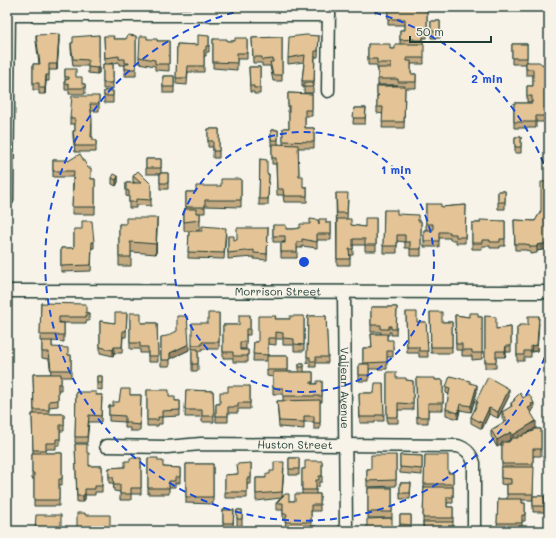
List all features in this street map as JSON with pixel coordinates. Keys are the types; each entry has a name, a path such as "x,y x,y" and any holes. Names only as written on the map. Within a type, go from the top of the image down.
{"street":[{"path":"7,200 9,11 329,11 328,91"},
{"name":"Morrison Street","path":"7,291 549,292"},
{"name":"Valjean Avenue","path":"344,292 344,445 346,531"},
{"name":"Huston Street","path":"106,446 458,446 465,449 471,455 474,463 474,531"}],"building":[{"path":"388,7 423,7 424,10 427,10 427,32 423,32 423,40 400,40 400,30 405,30 405,19 388,19"},
{"path":"431,21 440,21 440,31 431,31"},
{"path":"59,34 57,64 49,64 49,75 46,75 45,88 39,88 39,83 33,83 33,64 40,64 36,35"},
{"path":"99,35 99,67 88,67 88,60 73,59 71,43 73,43 73,37"},
{"path":"128,35 136,36 136,69 125,69 125,64 129,63 125,63 125,59 119,59 119,56 105,58 104,36 114,36 113,39 126,39"},
{"path":"198,35 209,36 209,46 206,46 206,50 204,50 204,66 188,66 187,78 176,78 177,44 198,45"},
{"path":"306,35 319,36 318,51 315,51 314,81 302,81 305,55 288,58 289,37"},
{"path":"140,36 147,36 147,39 157,39 157,41 169,41 169,64 155,64 155,60 139,57"},
{"path":"282,37 282,75 273,75 270,62 273,62 273,59 262,60 262,57 253,57 252,38"},
{"path":"235,38 247,38 247,53 237,53 237,63 213,62 213,39 227,39 227,41 235,41"},
{"path":"368,44 390,44 390,49 395,49 395,44 424,44 424,58 407,58 407,61 411,61 411,74 416,74 416,82 398,82 398,79 378,79 378,68 391,68 391,63 377,63 377,59 368,59"},
{"path":"512,44 527,44 527,58 512,58"},
{"path":"549,56 549,116 536,116 536,122 514,122 514,103 532,103 532,96 527,96 527,86 533,86 533,69 526,69 526,62 539,62 543,65"},
{"path":"103,64 113,64 113,83 103,83"},
{"path":"249,67 260,67 260,88 250,86"},
{"path":"65,69 76,69 76,77 82,77 82,84 85,84 85,88 69,88 69,84 65,83 65,80 69,79 69,77 65,77"},
{"path":"163,76 174,76 174,87 163,87"},
{"path":"304,83 313,83 313,87 304,87"},
{"path":"377,86 405,86 404,122 382,122 383,107 377,107 377,97 379,95 377,95"},
{"path":"104,91 113,91 113,96 104,96"},
{"path":"288,93 312,94 312,110 305,110 305,128 314,128 314,142 283,141 283,128 289,128"},
{"path":"72,96 99,96 99,104 90,104 92,119 91,137 93,137 93,140 96,140 96,146 75,146 73,131 75,131 75,118 70,118"},
{"path":"354,108 366,108 365,118 353,118"},
{"path":"208,129 219,129 219,151 213,151 213,141 208,141"},
{"path":"271,130 278,130 278,140 271,140"},
{"path":"515,137 521,137 521,147 515,147"},
{"path":"272,144 298,145 299,176 303,176 303,187 307,187 307,196 284,196 283,189 277,189 276,158 272,158"},
{"path":"80,154 88,168 91,168 91,179 95,179 95,207 72,207 74,171 53,171 53,160 68,161"},
{"path":"146,159 161,159 161,168 146,168"},
{"path":"260,159 267,160 267,174 269,174 268,199 259,199"},
{"path":"138,171 151,184 151,200 136,199 136,202 129,202 129,191 126,190 126,183 141,183 133,176"},
{"path":"160,173 168,173 168,183 160,183"},
{"path":"114,174 118,176 116,180 112,178"},
{"path":"221,179 241,179 241,200 205,200 205,207 186,207 186,192 196,192 196,186 221,186"},
{"path":"541,182 549,182 549,244 530,247 530,245 525,244 515,244 514,220 535,221 541,211"},
{"path":"498,191 505,191 505,202 498,202"},
{"path":"336,193 348,193 347,213 337,213"},
{"path":"426,204 441,204 441,207 466,205 465,237 456,237 456,234 450,234 450,232 439,232 439,241 424,241 424,230 433,230 433,224 426,224"},
{"path":"184,209 196,209 196,213 200,213 200,220 184,222"},
{"path":"384,210 397,210 397,214 418,215 418,221 421,221 421,249 410,249 410,242 405,242 405,235 397,235 397,246 383,246"},
{"path":"126,218 157,218 156,244 130,242 131,257 119,257 119,224 126,224"},
{"path":"365,218 376,218 376,245 365,245 365,239 353,239 353,249 349,249 350,259 337,259 337,219 351,219 351,225 365,227"},
{"path":"310,219 318,220 319,224 319,219 326,219 326,223 331,223 331,234 317,234 317,242 302,239 302,242 297,242 297,252 281,252 281,243 285,243 285,236 273,236 273,225 286,225 286,229 294,229 300,228 300,224 310,224"},
{"path":"480,220 505,221 505,239 500,239 500,242 482,240 482,243 472,243 472,223 480,223"},
{"path":"82,221 92,221 94,242 92,242 91,265 61,266 61,248 74,248 74,229 82,229"},
{"path":"202,226 226,228 224,253 188,252 189,231 202,231"},
{"path":"237,228 268,228 267,254 254,253 254,250 228,253 228,236 234,236 234,240 237,240"},
{"path":"41,303 86,304 86,313 89,313 89,315 86,315 86,317 59,317 59,323 64,323 64,335 40,335"},
{"path":"371,307 397,307 396,329 391,329 391,326 389,326 389,329 381,329 381,325 371,325"},
{"path":"406,312 417,312 417,322 426,322 428,351 419,351 419,347 407,347"},
{"path":"430,312 442,312 442,322 452,322 452,347 431,347"},
{"path":"115,313 127,313 126,331 123,331 122,347 114,347 113,350 100,347 100,321 115,323"},
{"path":"130,313 141,313 141,323 157,323 158,356 148,356 148,347 140,347 140,343 130,343"},
{"path":"208,313 219,313 219,342 202,342 202,345 192,345 192,323 208,323"},
{"path":"469,313 478,313 478,317 482,317 482,353 472,353 472,350 462,350 462,344 456,344 455,315 469,317"},
{"path":"239,315 250,315 250,329 246,329 246,342 240,342 240,350 248,350 248,356 233,356 233,352 223,352 223,325 239,325"},
{"path":"177,316 187,316 189,344 170,353 170,360 161,360 161,337 177,331"},
{"path":"258,316 276,316 275,319 290,319 290,316 304,316 304,345 294,344 294,339 283,338 283,333 276,332 276,338 268,338 268,355 253,354 254,342 258,342"},
{"path":"308,316 326,316 328,357 316,357 316,361 310,361 310,357 307,357"},
{"path":"485,316 496,317 496,329 511,327 511,346 506,346 505,351 496,351 496,362 485,362"},
{"path":"528,316 539,316 537,345 531,346 531,351 524,351 524,355 517,355 517,327 519,327 519,325 528,325"},
{"path":"546,325 549,325 549,344 546,344"},
{"path":"371,334 387,334 387,340 393,340 393,351 387,351 387,362 363,363 363,348 372,348"},
{"path":"42,341 52,341 52,347 68,348 68,355 71,355 71,370 51,370 49,352 42,352"},
{"path":"192,349 198,349 198,364 192,364"},
{"path":"267,356 288,356 288,370 267,370"},
{"path":"299,364 304,364 304,367 299,367"},
{"path":"359,364 369,364 369,375 359,375"},
{"path":"273,372 313,372 313,382 311,382 311,384 317,384 317,381 322,381 322,396 283,396 283,388 273,388"},
{"path":"387,372 396,372 396,378 406,378 406,380 413,381 413,404 398,403 398,417 387,417"},
{"path":"33,374 61,374 61,384 58,384 58,400 49,401 49,410 34,410"},
{"path":"97,376 102,376 102,383 97,383"},
{"path":"450,376 470,381 470,383 477,385 471,406 460,404 458,413 446,409 450,388 446,387"},
{"path":"488,377 509,389 498,412 489,408 482,423 471,417 478,402 476,401"},
{"path":"416,378 435,378 435,380 443,380 443,403 428,403 428,417 417,417"},
{"path":"375,383 383,383 384,415 375,415 375,417 360,417 359,393 374,393"},
{"path":"228,386 250,386 250,403 238,403 238,407 228,407 228,416 216,416 216,404 220,404 220,392 228,392"},
{"path":"121,389 130,389 130,395 141,395 140,425 125,422 125,416 109,415 109,406 113,406 113,402 119,402"},
{"path":"147,390 169,390 169,397 175,397 175,401 180,401 180,410 162,411 162,417 158,417 158,420 147,420"},
{"path":"186,390 213,391 214,416 202,416 202,410 185,410"},
{"path":"76,392 96,392 96,395 102,395 101,416 89,415 87,437 75,437"},
{"path":"520,393 523,398 529,394 534,403 528,408 536,421 513,435 511,432 497,440 491,430 507,421 502,412 512,406 511,403"},
{"path":"320,400 320,423 314,423 314,416 304,416 304,422 279,421 277,401"},
{"path":"32,414 64,414 64,425 60,425 60,439 56,439 56,443 46,443 46,450 33,450"},
{"path":"534,429 541,429 541,449 533,449 533,464 502,464 502,442 509,442 512,438 523,436 523,434 534,431"},
{"path":"75,444 87,444 89,466 102,466 102,486 95,486 95,489 85,489 83,496 77,496"},
{"path":"32,453 62,453 62,479 59,479 59,500 34,500"},
{"path":"371,455 396,455 396,480 367,481 367,469 371,469"},
{"path":"400,455 422,456 422,469 400,467"},
{"path":"425,455 448,455 448,473 453,473 453,484 424,484"},
{"path":"130,458 141,458 141,488 131,488 131,494 120,494 120,485 114,485 113,477 109,477 109,468 125,467 125,461 130,461"},
{"path":"148,458 158,458 158,461 163,461 163,467 180,468 180,477 175,477 175,481 169,481 169,488 148,488"},
{"path":"289,458 299,458 299,469 289,469"},
{"path":"305,461 322,461 322,476 319,476 319,480 316,480 316,490 302,490 302,469 305,469"},
{"path":"274,462 284,462 282,492 256,494 256,478 266,478 266,474 270,474 270,471 274,471"},
{"path":"251,463 251,478 247,478 247,492 225,492 225,475 238,474 237,464"},
{"path":"186,464 213,464 213,497 186,497"},
{"path":"534,467 533,494 507,494 507,484 511,484 511,479 501,478 501,468"},
{"path":"400,483 411,483 410,493 400,493"},
{"path":"424,487 453,487 453,497 447,497 447,507 453,507 453,518 423,518"},
{"path":"368,488 392,488 392,512 368,512"},
{"path":"285,494 289,494 289,501 295,501 295,494 320,494 320,505 311,505 311,522 285,522 287,514 283,514 283,503 276,503"},
{"path":"533,496 544,496 545,506 533,506"},
{"path":"498,499 522,499 522,503 525,503 525,515 522,515 522,523 497,523"},
{"path":"223,510 234,510 233,523 223,523"},
{"path":"237,510 242,510 242,519 237,519"},
{"path":"77,513 85,513 85,515 110,515 111,531 77,531"},
{"path":"36,515 61,515 61,530 63,531 33,531 35,530"},
{"path":"400,515 411,515 411,525 400,524"},
{"path":"392,518 392,531 367,531 367,519"},
{"path":"423,522 453,522 453,531 424,531"},
{"path":"294,526 316,526 316,531 294,531"},
{"path":"533,526 544,526 545,531 533,531"},
{"path":"498,529 524,529 523,531 498,531"}]}
